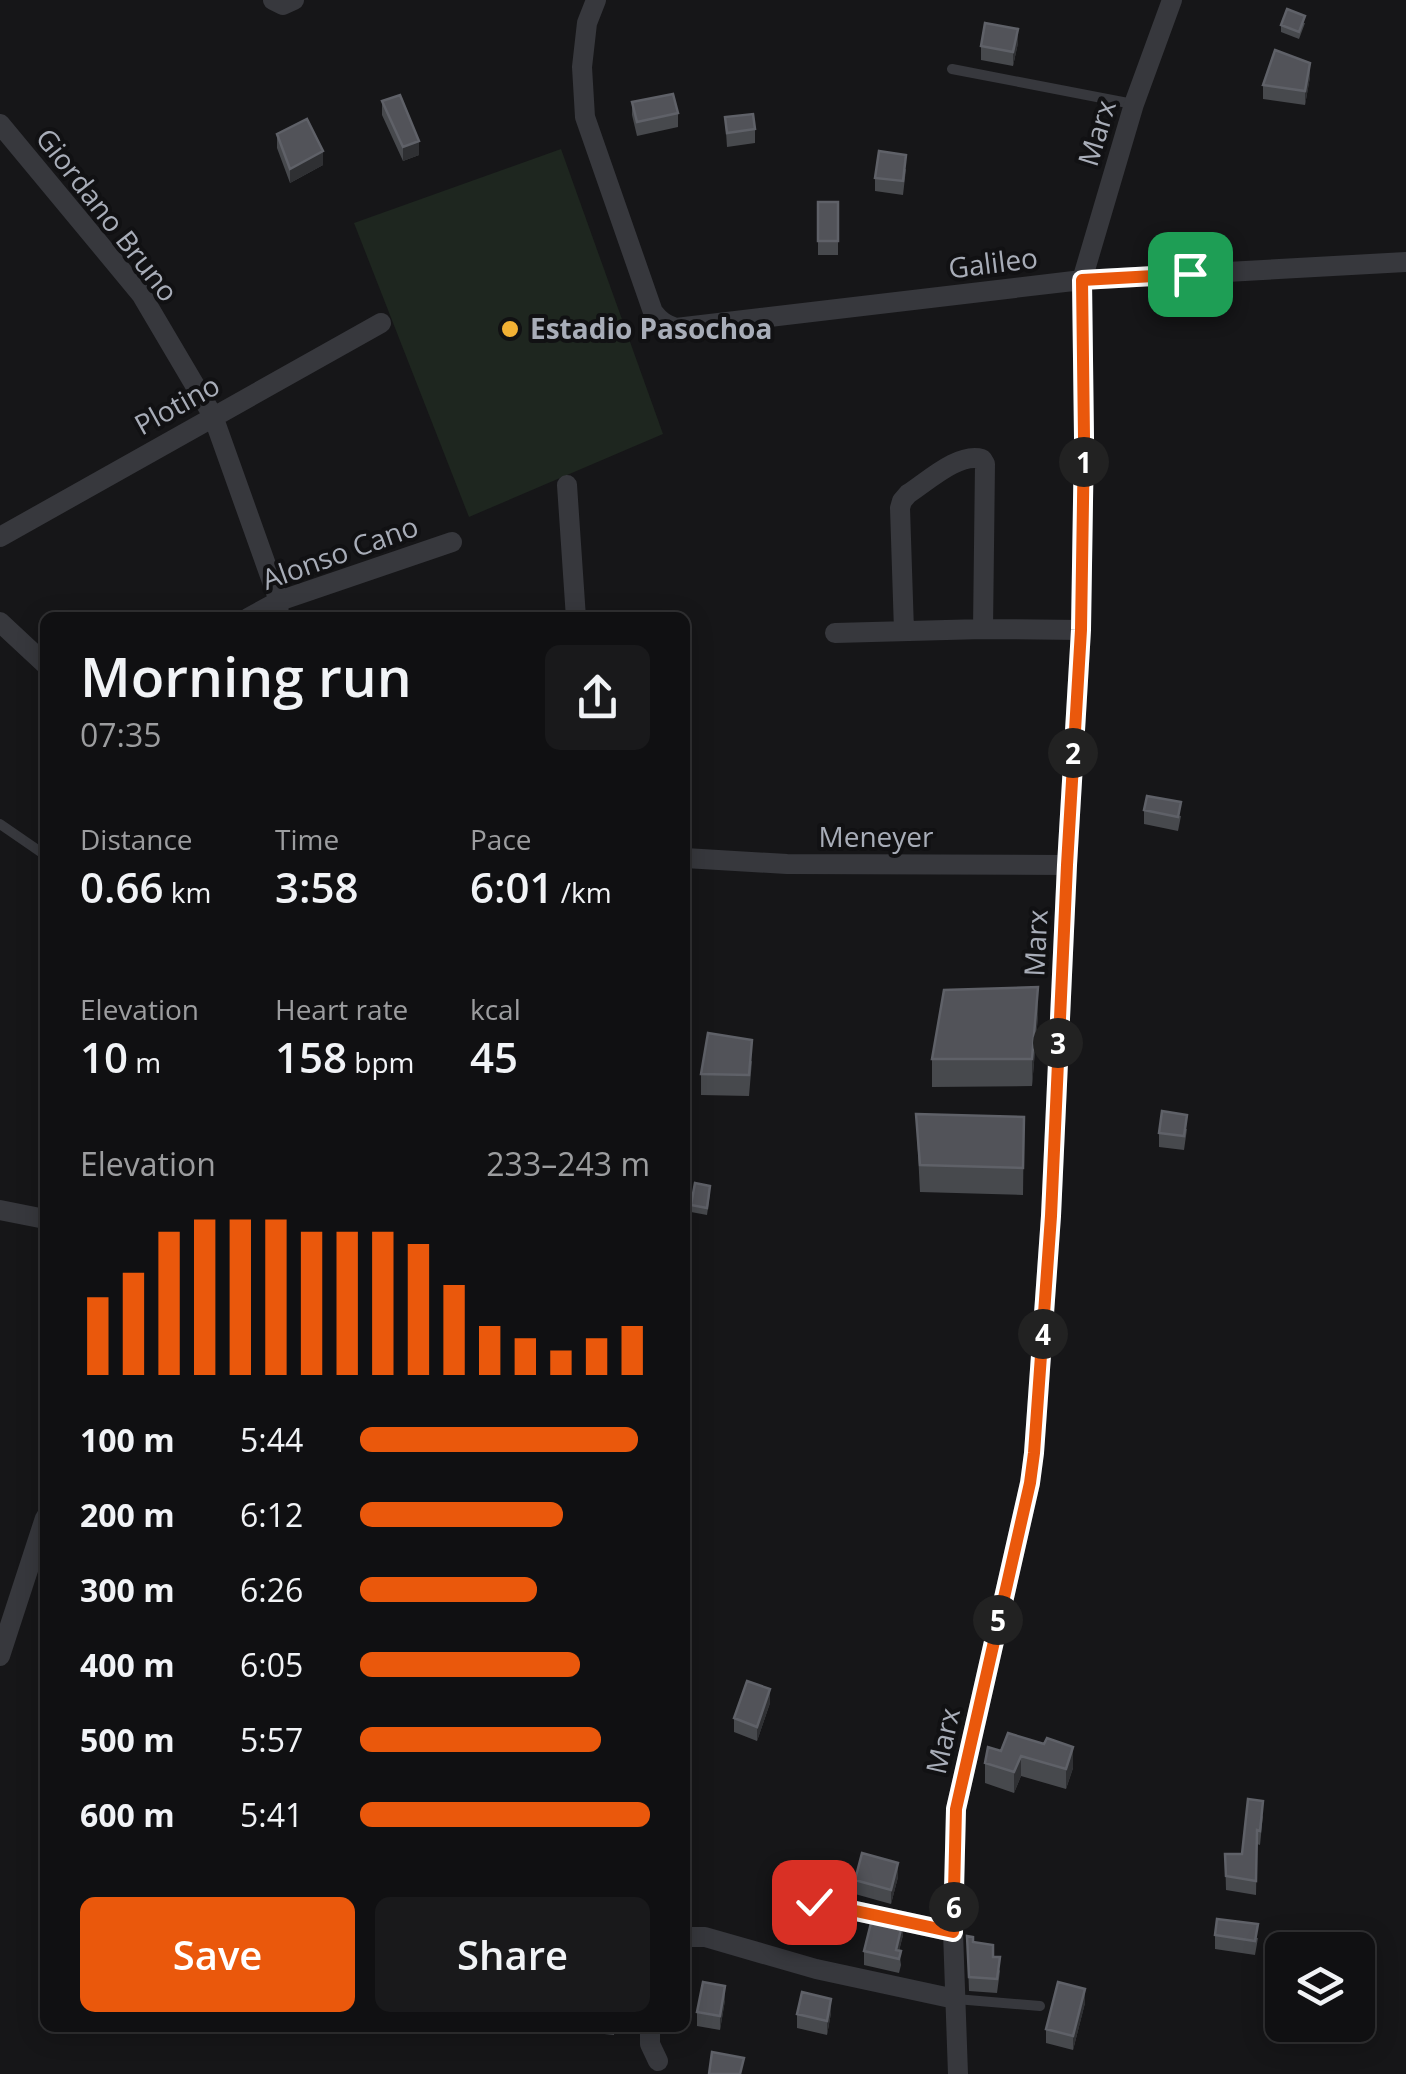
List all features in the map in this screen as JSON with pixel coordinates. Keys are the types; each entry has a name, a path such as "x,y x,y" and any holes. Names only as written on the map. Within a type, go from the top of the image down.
{"street":[{"path":"274,0 282,5 294,0"},
{"name":"Galileo","path":"596,0 587,22 582,66 585,117 653,312 661,322 676,328 1082,280 1406,262"},
{"name":"Marx","path":"958,2074 953,1932 956,1809 1030,1483 1051,1216 1081,630 1082,280 1134,104 1172,0"},
{"name":"Giordano Bruno","path":"0,124 141,294 213,416 278,609"},
{"name":"Plotino","path":"0,537 381,323"},
{"path":"904,631 902,501 970,456 985,464 983,629"},
{"path":"567,485 576,612"},
{"name":"Alonso Cano","path":"278,609 452,542"},
{"path":"0,622 40,659"},
{"path":"835,633 1081,630"},
{"name":"Meneyer","path":"690,858 788,864 1067,865"},
{"path":"0,1210 40,1218"},
{"path":"0,1656 40,1533"},
{"path":"814,1902 953,1932"},
{"path":"690,1937 705,1937 816,1969 955,1999"},
{"path":"650,2032 650,2044 658,2061"}],"lane":[{"path":"952,69 1134,104"},
{"path":"0,824 40,852"},
{"path":"955,1999 1040,2006"}],"shaded area":[{"name":"Estadio Pasochoa","path":"561,149 663,434 469,517 354,223"}],"building":[{"path":"1287,9 1305,16 1299,32 1281,25"},
{"path":"985,23 1018,29 1013,52 981,46"},
{"path":"1275,50 1310,63 1305,91 1263,85"},
{"path":"673,94 678,113 637,122 632,102"},
{"path":"400,95 419,141 403,147 382,101"},
{"path":"753,114 755,129 727,133 725,117"},
{"path":"307,119 323,151 290,169 277,134"},
{"path":"879,151 906,155 903,181 875,178"},
{"path":"818,202 838,202 838,241 818,241"},
{"path":"1147,796 1181,802 1178,817 1144,810"},
{"path":"1038,987 1032,1059 932,1059 944,990"},
{"path":"708,1033 752,1040 749,1075 701,1074"},
{"path":"1162,1111 1187,1115 1184,1136 1159,1133"},
{"path":"916,1114 1024,1117 1023,1168 920,1165"},
{"path":"695,1183 710,1186 707,1208 691,1205"},
{"path":"747,1681 770,1689 757,1727 734,1718"},
{"path":"1008,1733 1044,1744 1047,1738 1073,1747 1066,1769 1021,1756 1014,1772 985,1763 988,1747 1001,1751"},
{"path":"1248,1799 1263,1801 1260,1831 1257,1830 1256,1881 1226,1876 1225,1854 1242,1854"},
{"path":"862,1853 898,1863 891,1890 855,1880"},
{"path":"873,1915 903,1921 896,1950 901,1951 899,1959 864,1951"},
{"path":"1217,1919 1258,1924 1255,1941 1215,1935"},
{"path":"967,1936 973,1937 973,1942 993,1945 993,1957 1000,1957 997,1979 969,1977"},
{"path":"703,1982 725,1986 720,2016 697,2012"},
{"path":"1058,1982 1085,1989 1073,2036 1046,2029"},
{"path":"802,1992 831,1999 827,2021 797,2014"},
{"path":"712,2052 744,2058 740,2074 709,2074"}],"place":[{"name":"Estadio Pasochoa","path":"510,329"}],"route":[{"path":"814,1902 953,1932 956,1809 1034,1453 1051,1216 1081,630 1082,280 1190,274"}]}
